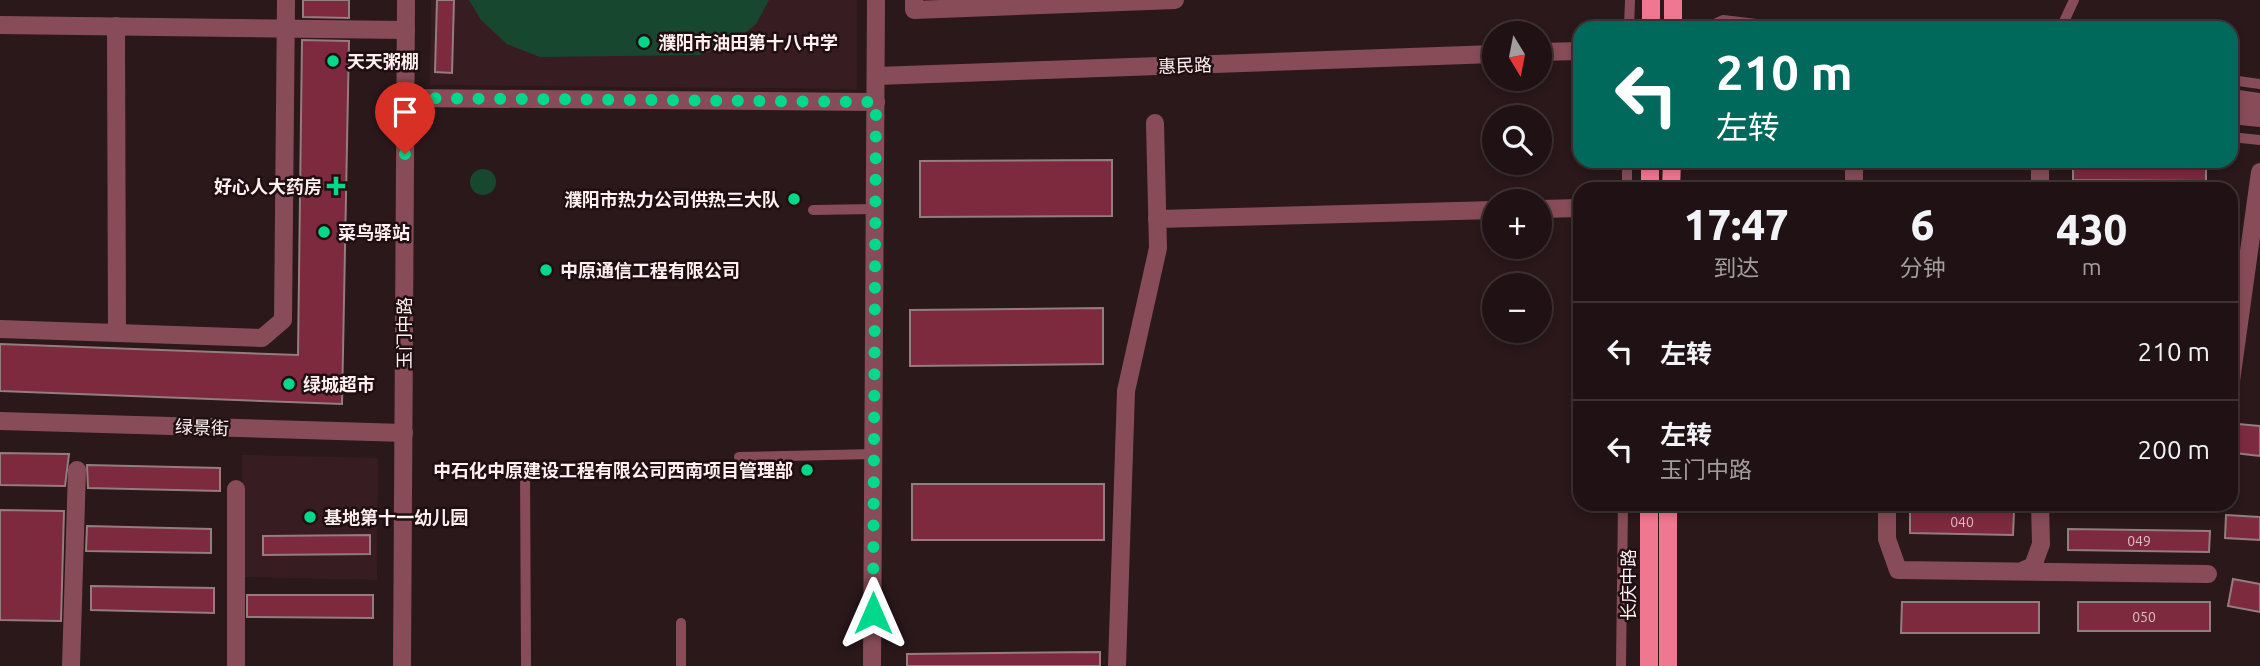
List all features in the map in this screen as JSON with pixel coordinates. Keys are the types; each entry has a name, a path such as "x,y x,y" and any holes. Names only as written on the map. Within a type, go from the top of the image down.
{"main road":[{"path":"1651,0 1651,21"},
{"path":"1673,0 1673,21"},
{"name":"长庆中路","path":"1649,511 1649,666"},
{"path":"1668,511 1668,666"}],"street":[{"path":"0,329 262,338 283,320 286,0"},
{"name":"玉门中路","path":"402,666 406,0"},
{"path":"872,666 876,0"},
{"path":"914,0 914,10 1175,0"},
{"path":"0,25 406,30"},
{"path":"117,26 117,333"},
{"path":"1552,52 1573,51"},
{"name":"惠民路","path":"876,76 1482,54"},
{"path":"405,98 876,102"},
{"path":"2238,99 2260,102"},
{"path":"2238,116 2260,118"},
{"path":"1117,666 1126,391 1158,248 1155,123"},
{"path":"2238,331 2260,172"},
{"path":"1552,209 1573,208"},
{"path":"1157,219 1482,210"},
{"name":"绿景街","path":"0,421 404,433"},
{"path":"71,666 77,470"},
{"path":"236,489 236,666"},
{"path":"1887,511 1887,539 1898,570 2208,574"},
{"path":"2024,570 2033,566 2040,544 2040,511"}],"lane":[{"path":"1629,21 1630,0"},
{"path":"2064,21 2074,0"},
{"path":"2238,81 2260,84"},
{"path":"2238,138 2260,140"},
{"path":"813,210 876,209"},
{"path":"739,457 874,454"},
{"path":"525,468 526,666"},
{"path":"1620,666 1623,511"},
{"path":"681,623 681,666"}],"shaded area":[{"name":"濮阳市油田第十八中学","path":"431,0 857,0 857,89 430,85"},
{"name":"基地第十一幼儿园","path":"242,455 378,458 377,580 243,577"}],"green space":[{"path":"469,0 769,0 756,24 731,44 700,55 540,57 507,44 481,20"},
{"path":"483,169 492,173 496,182 492,191 483,195 474,191 470,182 474,173"}],"building":[{"path":"303,0 349,0 349,18 303,17"},
{"path":"437,0 454,0 452,73 435,72"},
{"path":"302,40 349,41 342,404 0,391 0,344 298,355"},
{"path":"1112,160 1112,216 920,217 920,161"},
{"path":"2073,168 2206,168 2206,181 2073,180"},
{"path":"1103,308 1103,364 910,366 910,310"},
{"path":"2238,424 2260,426 2260,456 2238,453"},
{"path":"0,453 69,454 65,486 0,485"},
{"path":"87,465 220,468 220,491 88,488"},
{"path":"912,484 1104,484 1104,540 912,540"},
{"path":"0,510 64,511 61,621 0,620"},
{"path":"1910,511 2014,511 2013,535 1910,533"},
{"path":"2226,515 2260,517 2260,540 2225,538"},
{"path":"87,526 211,529 211,553 86,551"},
{"path":"2068,529 2210,531 2209,552 2068,550"},
{"path":"370,535 370,554 263,555 263,536"},
{"path":"2233,579 2260,584 2260,612 2228,606"},
{"path":"91,586 214,588 214,613 91,610"},
{"path":"247,595 373,595 373,618 247,617"},
{"path":"1902,602 2039,602 2039,633 1901,633"},
{"path":"2078,602 2210,602 2210,631 2078,631"},
{"path":"1100,652 1100,666 907,666 907,654"}],"place":[{"name":"濮阳市油田第十八中学","path":"644,42"},
{"name":"天天粥棚","path":"333,61"},
{"name":"好心人大药房","path":"336,186"},
{"name":"濮阳市热力公司供热三大队","path":"794,199"},
{"name":"菜鸟驿站","path":"324,232"},
{"name":"中原通信工程有限公司","path":"546,270"},
{"name":"绿城超市","path":"289,384"},
{"name":"中石化中原建设工程有限公司西南项目管理部","path":"807,470"},
{"name":"基地第十一幼儿园","path":"310,517"}],"route":[{"path":"405,154 405,98 876,102 873,613"}]}
